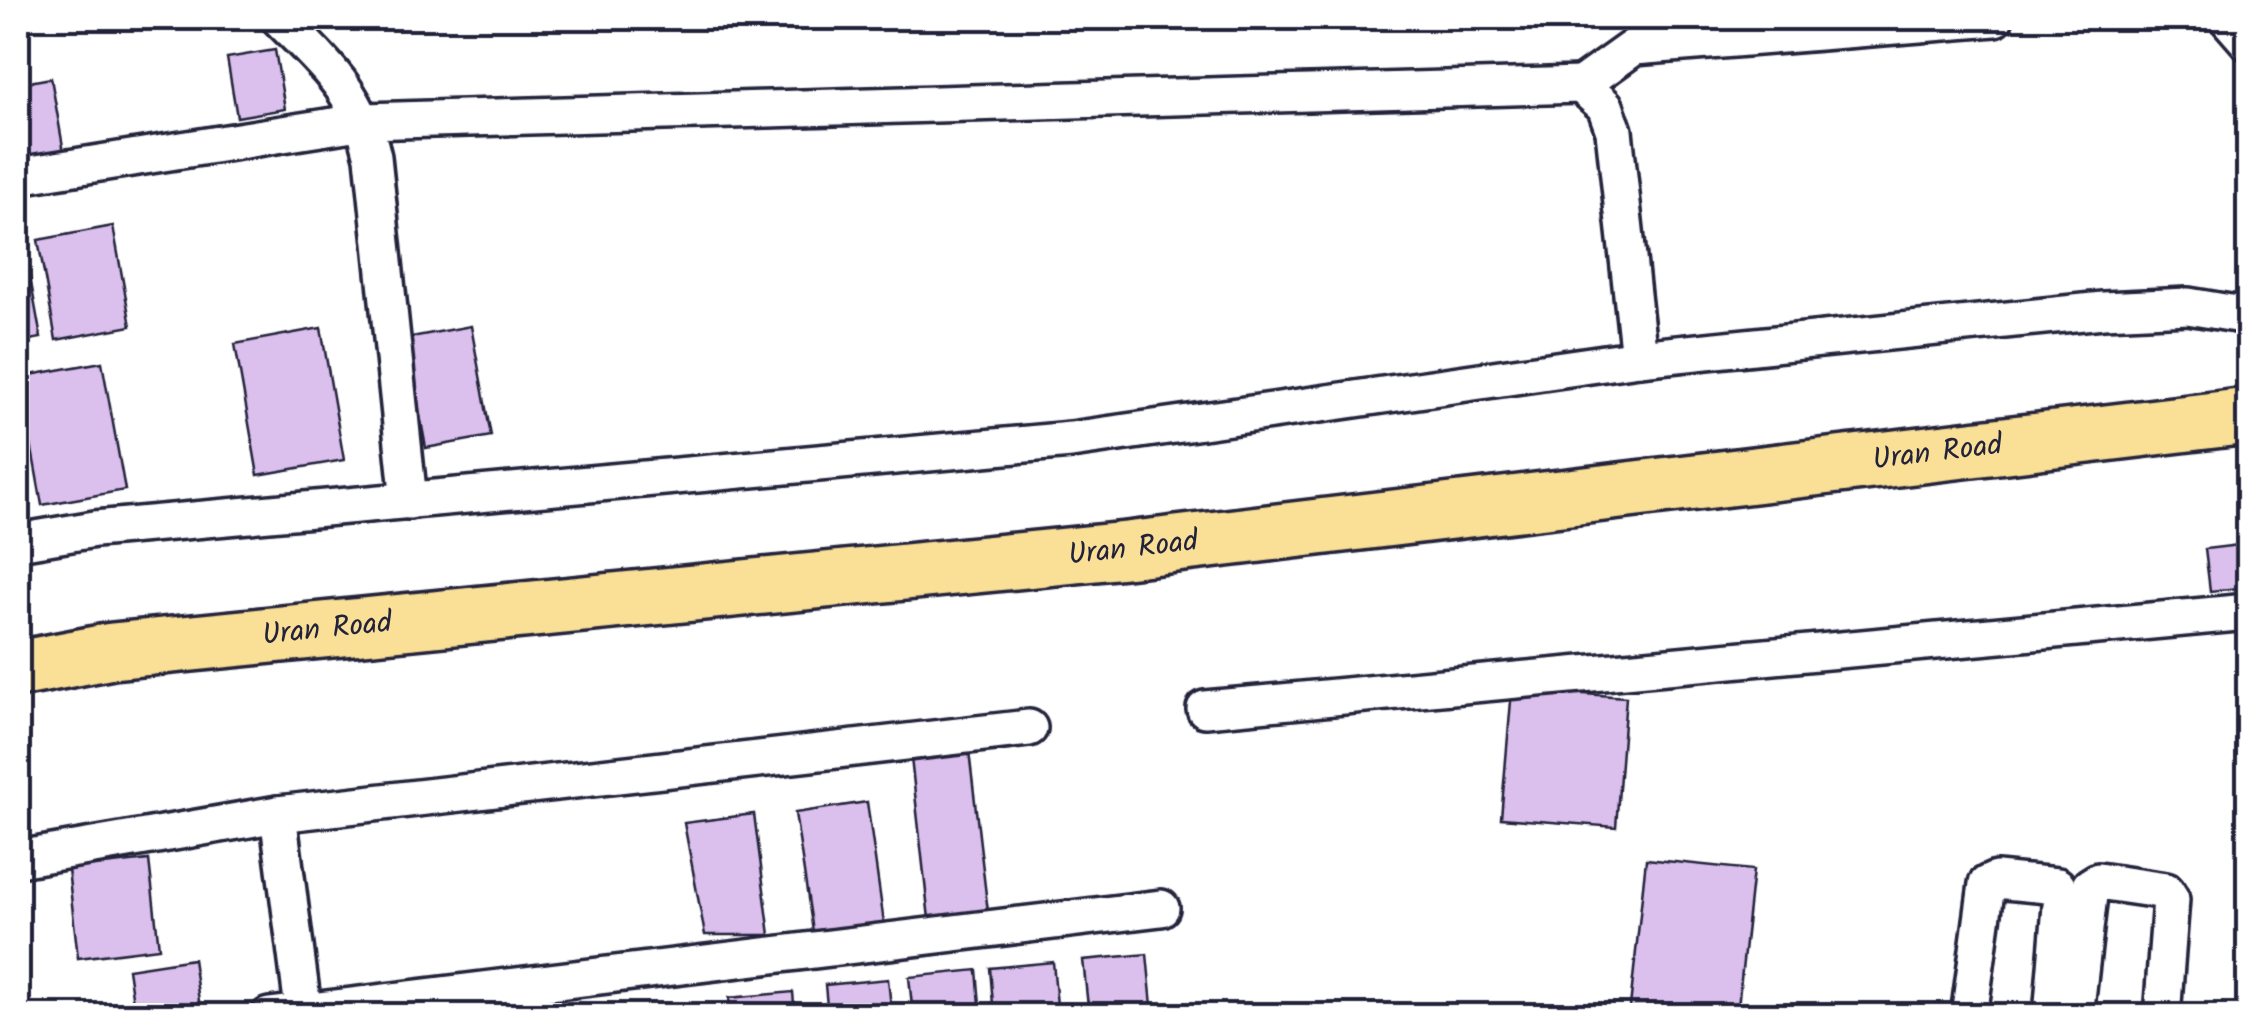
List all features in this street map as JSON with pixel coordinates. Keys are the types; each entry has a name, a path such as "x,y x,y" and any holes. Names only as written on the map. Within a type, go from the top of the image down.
{"main road":[{"name":"Uran Road","path":"18,669 112,651 1126,550 2248,416"}],"street":[{"path":"279,18 343,84 365,120 373,157 409,501"},
{"path":"18,176 365,120 1580,85 1634,46 1995,18"},
{"path":"2227,18 2248,42"},
{"path":"1580,85 1604,106 1614,131 1640,358"},
{"path":"18,542 95,529 1071,440 1640,358 2103,310 2188,306 2248,316"},
{"path":"1205,710 2248,612"},
{"path":"18,859 278,814 1029,728"},
{"path":"278,814 292,1014 1162,908"},
{"path":"1968,1016 1987,884 1996,880 2057,886 2062,894 2052,1016"},
{"path":"2075,1016 2090,886 2098,881 2166,891 2170,900 2162,1016"}],"building":[{"path":"275,50 285,109 237,117 227,58"},
{"path":"51,78 65,158 18,166 18,84"},
{"path":"113,226 131,326 56,340 38,240"},
{"path":"24,244 41,338 18,342 18,245"},
{"path":"471,326 491,436 426,448 406,338"},
{"path":"321,328 344,460 258,475 235,344"},
{"path":"102,362 125,490 42,505 19,377"},
{"path":"2248,544 2248,587 2210,591 2205,549"},
{"path":"1512,689 1626,697 1616,827 1501,818"},
{"path":"969,751 988,912 929,919 911,758"},
{"path":"867,802 884,923 814,938 795,813"},
{"path":"754,814 770,935 705,935 684,823"},
{"path":"1646,859 1753,870 1737,1016 1629,1016"},
{"path":"149,860 159,948 78,958 68,869"},
{"path":"1147,954 1153,1016 1089,1016 1083,960"},
{"path":"193,959 201,1015 135,1016 128,969"},
{"path":"1053,962 1058,1016 994,1016 990,968"},
{"path":"977,970 981,1016 913,1016 909,977"},
{"path":"888,979 892,1016 828,1016 825,985"},
{"path":"793,992 795,1016 731,1016 729,998"},
{"path":"686,1007 686,1016 622,1016 622,1014"}]}
